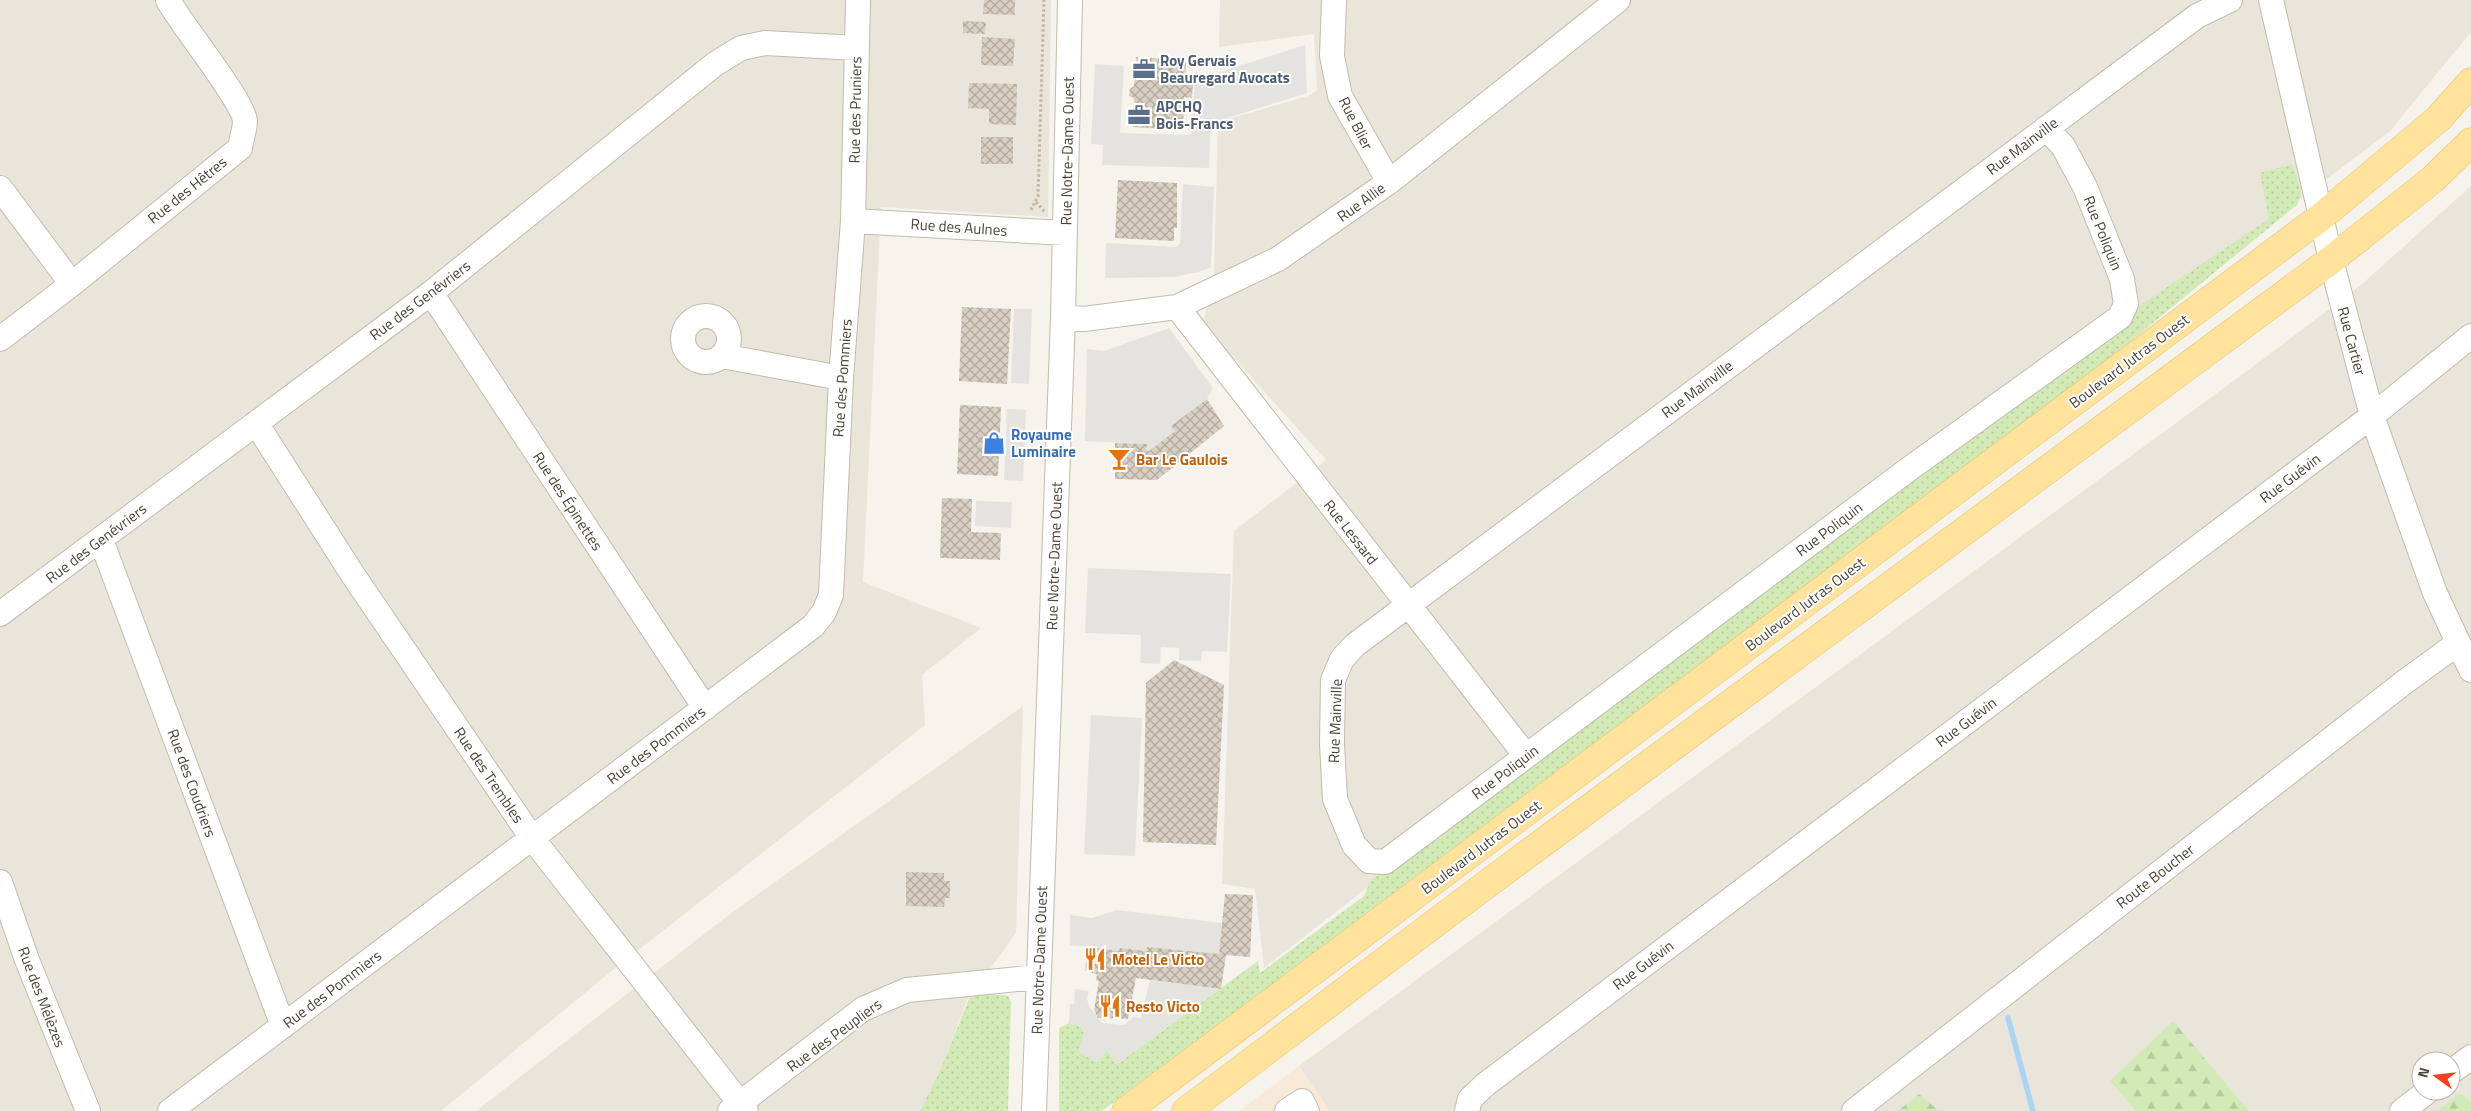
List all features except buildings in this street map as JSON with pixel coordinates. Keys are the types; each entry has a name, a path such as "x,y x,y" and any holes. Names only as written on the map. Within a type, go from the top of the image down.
{"main road":[{"name":"Boulevard Jutras Ouest","path":"1126,1111 2321,217 2439,118 2471,82"},
{"path":"1186,1111 1491,881 2331,260 2433,179 2471,142"}],"street":[{"name":"Rue des Hêtres","path":"0,339 72,284 240,148 245,121 238,104 177,17 168,0"},
{"name":"Rue des Pruniers","path":"853,221 858,0"},
{"name":"Rue Notre-Dame Ouest","path":"1034,1111 1063,317 1070,0"},
{"name":"Rue Blier","path":"1334,0 1332,56 1340,96 1389,182"},
{"name":"Rue Mainville","path":"1369,861 1354,845 1334,799 1332,744 1334,680 1342,659 1355,645 2197,16 2230,0"},
{"name":"Rue Cartier","path":"2270,0 2331,260 2372,416 2415,542 2471,670"},
{"name":"Rue Allie","path":"1063,317 1084,319 1177,307 1278,260 1389,182 1604,4"},
{"name":"Rue des Genévriers","path":"0,614 431,293 715,64 741,48 765,43 857,48"},
{"name":"Rue Poliquin","path":"1369,861 1385,862 1901,475 2120,317 2126,304 2122,279 2085,187 2063,146 2046,128"},
{"path":"0,188 72,284"},
{"name":"Rue des Aulnes","path":"853,221 1065,233"},
{"name":"Rue des Pommiers","path":"170,1111 813,626 824,612 831,595 840,378 853,221"},
{"name":"Rue des Épinettes","path":"431,293 705,708"},
{"name":"Rue Lessard","path":"1177,307 1526,756"},
{"name":"Rue Guévin","path":"1467,1111 1470,1100 1486,1084 2372,416 2471,336"},
{"path":"722,356 840,378"},
{"name":"Rue des Trembles","path":"256,423 353,575 532,838 739,1108"},
{"name":"Rue des Coudriers","path":"101,540 283,1026"},
{"name":"Route Boucher","path":"1854,1111 2402,684 2458,643"},
{"name":"Rue des Mélèzes","path":"0,882 27,960 88,1111"},
{"name":"Rue des Peupliers","path":"739,1108 863,1009 886,998 907,990 932,986 1038,977"},
{"path":"1287,1111 1302,1100 1307,1111"},
{"path":"2402,1111 2415,1101"}],"path":[{"name":"Rue Notre-Dame Ouest","path":"1030,210 1038,196 1044,0"}],"shaded area":[{"path":"0,0 1051,0 1048,217 881,207 863,582 981,628 922,675 925,725 608,974 441,1111 0,1111"},
{"path":"1220,0 2471,0 2471,32 2390,131 2240,245 1522,767 1264,968 1255,889 1222,884 1234,531 1326,460 1203,324 1214,275 1218,122 1308,96 1317,90 1314,34 1219,47"},
{"path":"1305,45 1307,93 1211,123 1209,168 1102,165 1103,145 1091,144 1095,64 1124,66 1120,133 1191,135 1195,80"},
{"path":"1183,184 1214,187 1211,267 1199,272 1174,277 1105,278 1106,243 1176,247 1180,243"},
{"path":"2471,186 2471,1111 1330,1111 1299,1066 2266,357 2361,285"},
{"path":"1014,309 1032,309 1029,384 1011,383"},
{"path":"1169,328 1213,388 1207,399 1172,426 1175,431 1149,451 1146,450 1147,444 1085,441 1087,349 1104,351"},
{"path":"1007,409 1026,410 1023,481 1004,480"},
{"path":"976,501 1012,502 1011,528 975,526"},
{"path":"1088,568 1231,574 1227,652 1202,651 1201,661 1179,660 1179,648 1161,647 1160,664 1140,663 1141,635 1085,633"},
{"path":"1023,706 1016,933 967,1000 932,1093 920,1111 476,1111 730,914"},
{"path":"1091,715 1142,718 1135,856 1084,854"},
{"path":"1117,910 1222,923 1219,954 1147,947 1146,951 1120,948 1119,951 1070,945 1070,915 1092,918"},
{"path":"1150,980 1219,989 1117,1064 1107,1050 1098,1063 1078,1052 1084,1034 1082,1027 1069,1023 1070,1004 1074,1004 1075,989 1089,991 1087,999 1089,1006 1102,1023 1124,1025 1134,1017 1141,1018"},
{"path":"1299,1066 1330,1111 1239,1111"}],"green space":[{"path":"2292,164 2301,191 2298,204 2099,367 1102,1111 1059,1111 1059,1028 1069,1023 1082,1027 1084,1034 1106,1049 1117,1064 1258,961 1260,973 1364,896 1371,880 1456,815 2142,304 2269,219 2260,173"},
{"path":"971,994 1004,995 1009,997 1011,1002 1008,1111 920,1111 939,1073"},
{"path":"2173,1021 2249,1111 2136,1111 2110,1081"},
{"path":"1919,1094 1939,1111 1898,1111"},
{"path":"2461,1094 2471,1102 2471,1111 2437,1111 2450,1101 2461,1101"}],"waterway":[{"path":"2008,1018 2033,1111"}],"place":[{"name":"Roy Gervais Beauregard Avocats","path":"1144,69"},
{"name":"APCHQ Bois-Francs","path":"1139,115"},
{"name":"Royaume Luminaire","path":"994,443"},
{"name":"Bar Le Gaulois","path":"1119,459"},
{"name":"Motel Le Victo","path":"1095,959"},
{"name":"Resto Victo","path":"1110,1006"}]}
